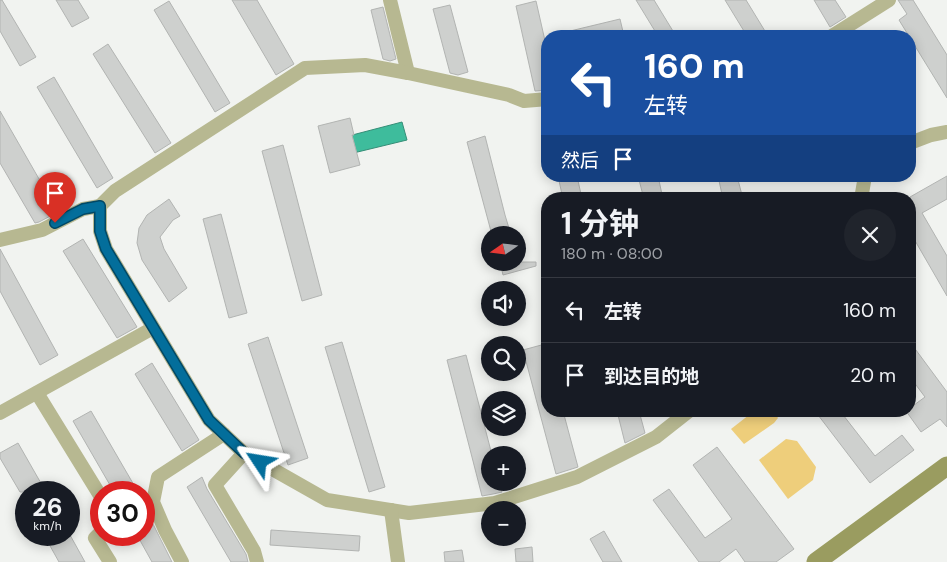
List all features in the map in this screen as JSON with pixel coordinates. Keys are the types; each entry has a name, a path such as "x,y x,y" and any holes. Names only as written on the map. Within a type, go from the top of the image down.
{"street":[{"path":"390,0 408,73"},
{"path":"842,30 889,0"},
{"path":"0,240 42,230 83,209 100,206 116,191 305,68 365,65 509,95 524,101 541,100"},
{"path":"916,141 931,135 947,132"},
{"path":"100,206 100,231 106,249 209,420 244,453 327,500 410,513 496,504 577,477 656,437 681,417"},
{"path":"0,414 153,328"},
{"path":"37,393 91,481"},
{"path":"182,562 165,530 154,502 158,477 224,434"},
{"path":"244,453 214,485 254,551 257,562"},
{"path":"816,562 947,466"},
{"path":"391,510 398,562"},
{"path":"100,546 110,562"}],"shaded area":[{"path":"402,122 407,140 341,156 337,139"},
{"path":"746,417 778,418 774,423 744,444 731,429"},
{"path":"786,439 797,441 816,467 813,480 788,499 759,460"}],"building":[{"path":"0,0 2,0 36,57 20,66 0,31"},
{"path":"56,0 78,0 89,18 72,27"},
{"path":"232,0 257,0 294,64 276,75"},
{"path":"636,0 654,0 672,30 654,30"},
{"path":"725,0 746,0 764,30 743,30"},
{"path":"814,0 835,0 846,17 830,27"},
{"path":"898,0 913,0 947,55 947,98 916,48 916,30 905,30 899,20 907,14"},
{"path":"169,1 230,103 215,112 154,10"},
{"path":"536,1 543,30 541,30 541,91 535,91 516,6"},
{"path":"450,5 468,72 458,75 450,73 433,9"},
{"path":"383,7 396,59 390,61 383,59 371,10"},
{"path":"620,19 623,30 574,30"},
{"path":"108,44 171,143 155,153 93,54"},
{"path":"54,77 113,178 97,188 37,87"},
{"path":"0,111 58,212 39,222 35,223 0,163"},
{"path":"350,118 354,135 352,135 360,165 330,173 318,126"},
{"path":"485,136 508,226 490,226 467,142"},
{"path":"283,145 322,295 302,301 262,151"},
{"path":"947,176 947,199 922,213 947,256 947,296 916,242 916,194"},
{"path":"559,182 578,182 580,192 561,192"},
{"path":"640,182 659,182 661,192 642,192"},
{"path":"719,182 739,182 741,192 721,192"},
{"path":"169,199 180,216 173,220 160,237 164,249 187,288 169,302 142,260 137,243 139,228 147,215"},
{"path":"221,214 247,313 229,318 203,219"},
{"path":"83,239 137,327 117,338 63,251"},
{"path":"0,249 58,355 40,365 0,291"},
{"path":"526,262 536,262 536,266 526,269"},
{"path":"502,271 518,271 503,275"},
{"path":"268,337 308,458 288,465 248,344"},
{"path":"342,342 385,487 369,492 325,347"},
{"path":"541,345 541,417 565,417 578,467 556,474 526,361 526,349"},
{"path":"916,350 947,392 947,427 940,419 921,432 910,417 916,417 916,404 925,397 916,385"},
{"path":"466,355 481,413 481,436 487,436 490,446 481,446 481,491 502,492 482,496 447,360"},
{"path":"152,363 199,440 182,451 135,374"},
{"path":"91,411 132,481 108,481 73,421"},
{"path":"618,417 641,417 645,433 625,443"},
{"path":"820,417 845,417 875,456 902,435 914,450 870,483"},
{"path":"18,443 40,481 15,481 15,484 0,458 0,453"},
{"path":"717,447 794,549 776,562 745,562 736,549 719,562 699,562 653,500 669,489 705,538 732,519 693,465"},
{"path":"202,477 207,489 246,554 248,562 231,562 187,487"},
{"path":"155,528 172,562 152,562 143,546 155,546"},
{"path":"271,530 360,536 359,551 270,545"},
{"path":"604,531 622,562 603,562 590,539"},
{"path":"50,546 76,546 85,562 59,562"},
{"path":"532,547 533,562 516,562 515,549"},
{"path":"462,550 464,562 445,562 444,552"}],"route":[{"path":"55,223 83,209 100,206 100,231 106,249 209,420 244,453 260,462"}]}
